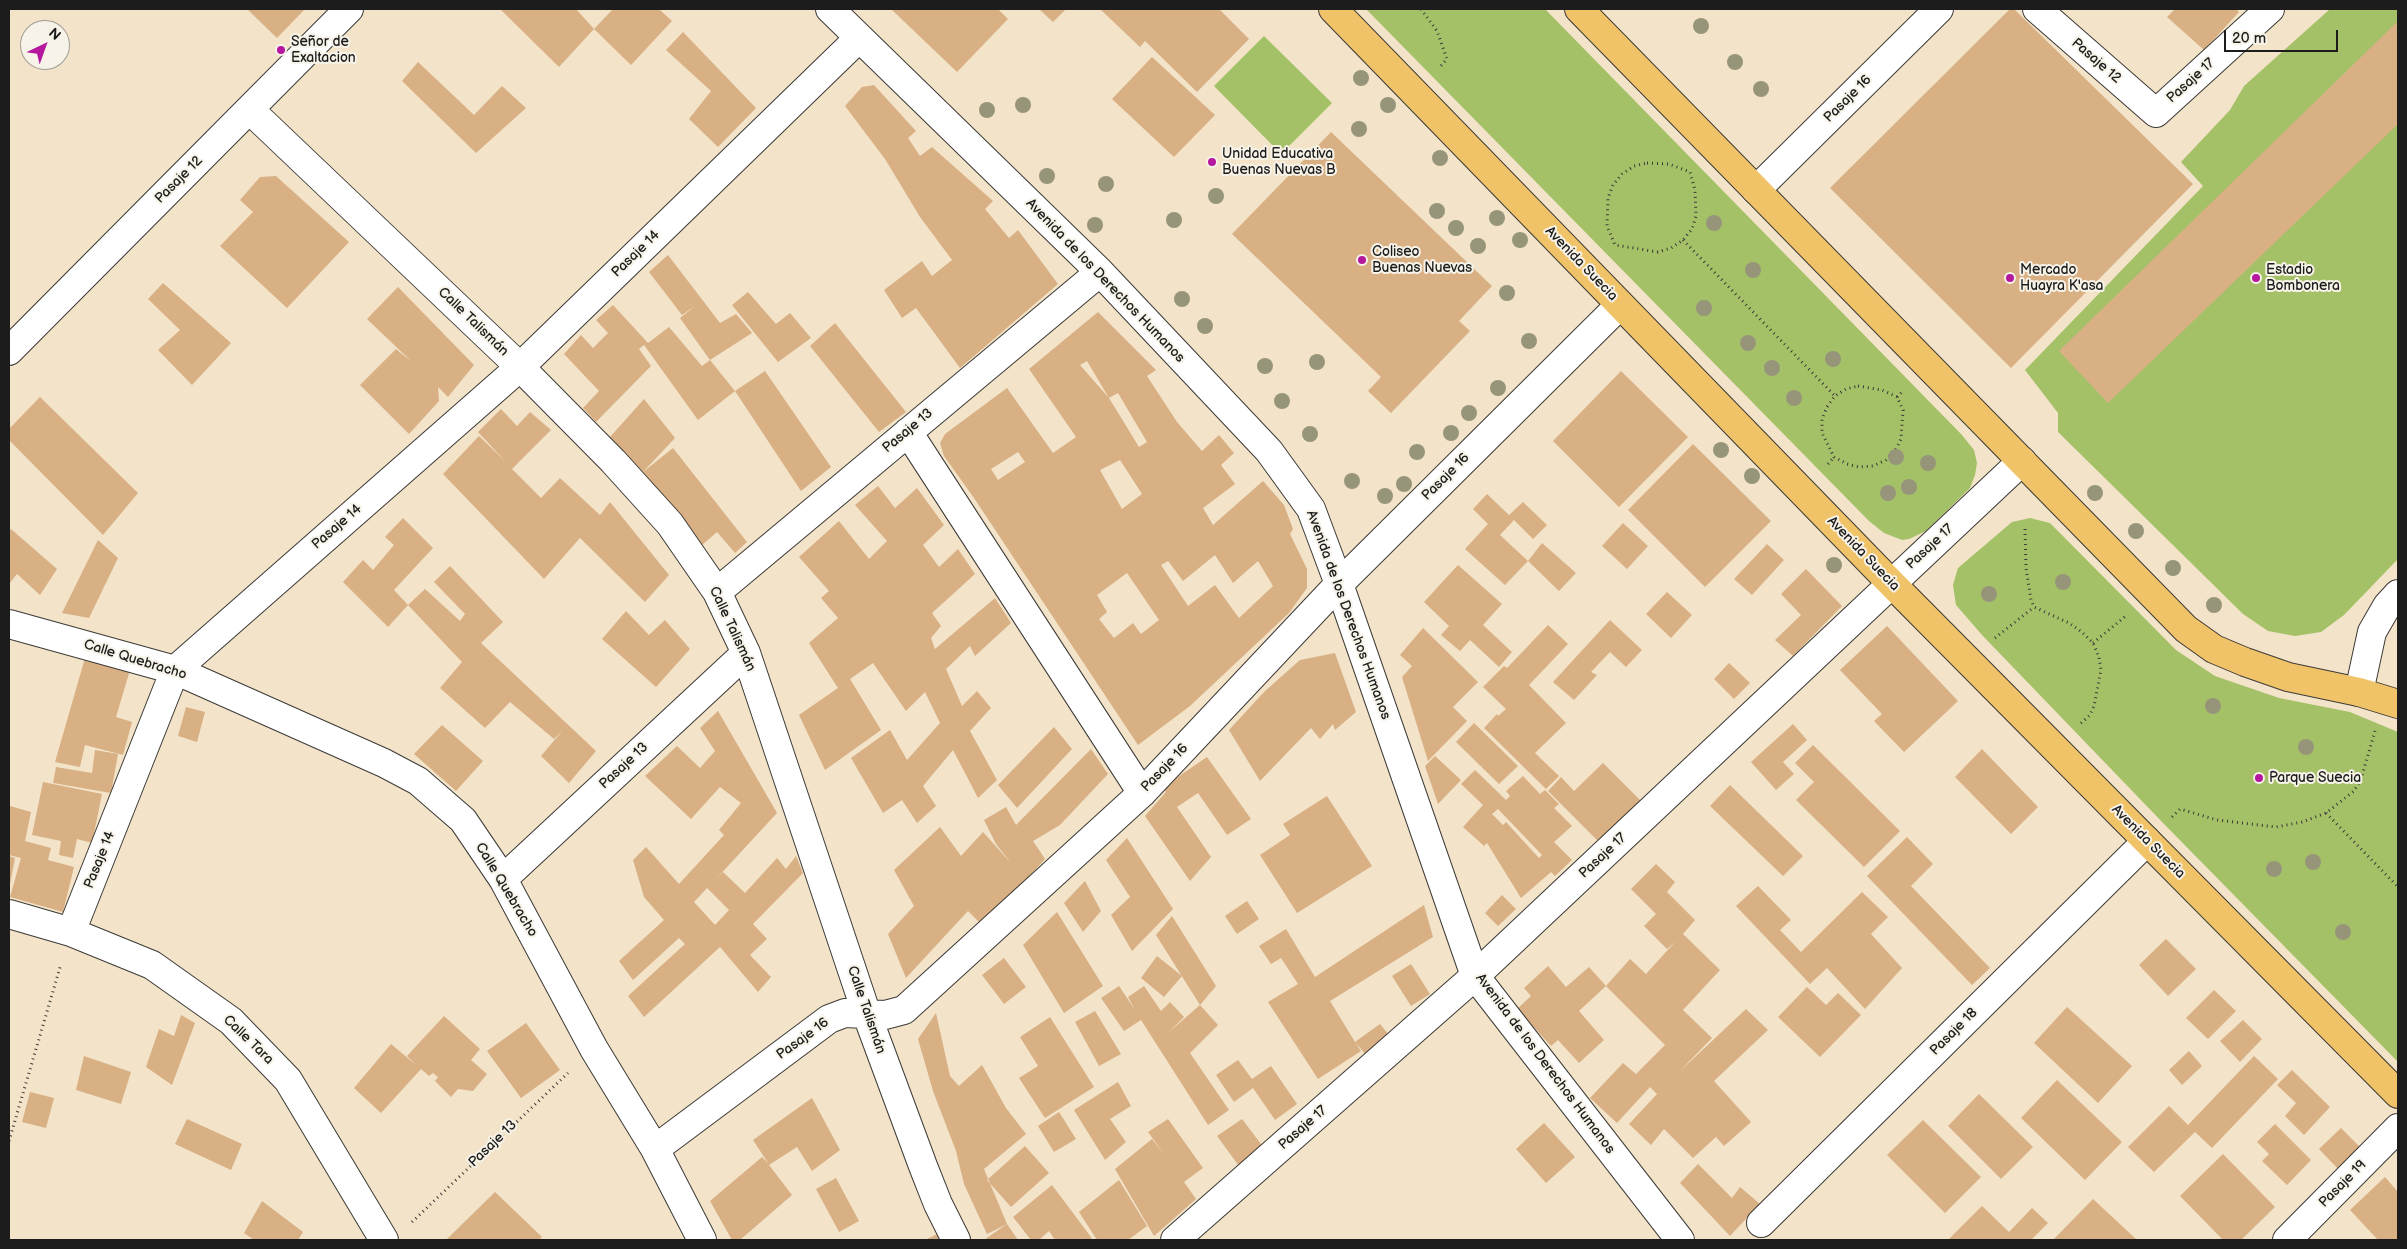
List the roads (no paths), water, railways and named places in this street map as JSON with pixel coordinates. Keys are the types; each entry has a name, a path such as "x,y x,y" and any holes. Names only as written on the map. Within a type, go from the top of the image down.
{"main road":[{"name":"Avenida Suecia","path":"1332,9 1892,584 2398,1094"},
{"path":"1579,9 2186,629 2214,648 2288,676 2359,692 2398,704"}],"street":[{"name":"Pasaje 12","path":"9,351 349,9"},
{"name":"Avenida de los Derechos Humanos","path":"830,9 1100,272 1269,451 1311,509 1340,584 1475,976 1680,1240"},
{"name":"Pasaje 16","path":"1756,190 1939,9"},
{"name":"Pasaje 12","path":"2037,9 2156,113"},
{"name":"Pasaje 17","path":"2156,113 2270,9"},
{"name":"Pasaje 14","path":"71,932 175,670 520,367 859,38"},
{"name":"Calle Talismán","path":"250,110 520,367 614,461 670,524 717,592 746,653 867,1015 922,1166 956,1240"},
{"name":"Pasaje 13","path":"717,592 1100,272"},
{"name":"Pasaje 16","path":"655,1149 829,1019 845,1013 885,1015 904,1010 1142,793 1340,584 1620,304"},
{"path":"908,432 1142,793"},
{"name":"Pasaje 17","path":"1175,1240 1475,976 2022,461"},
{"path":"2359,692 2372,632 2387,606 2398,594"},
{"name":"Calle Quebracho","path":"9,624 175,670 375,758 418,781 463,820 503,879 594,1048 655,1149 702,1240"},
{"name":"Pasaje 13","path":"503,879 746,653"},
{"name":"Pasaje 18","path":"1761,1223 2147,841"},
{"name":"Calle Tara","path":"9,914 71,932 152,965 231,1021 288,1080 384,1240"},
{"name":"Pasaje 19","path":"2287,1240 2398,1128"}],"place":[{"name":"Señor de Exaltacion","path":"281,50"},
{"name":"Unidad Educativa Buenas Nuevas B","path":"1212,162"},
{"name":"Coliseo Buenas Nuevas","path":"1362,260"},
{"name":"Mercado Huayra K'asa","path":"2010,278"},
{"name":"Estadio Bombonera","path":"2256,278"},
{"name":"Parque Suecia","path":"2259,778"}]}
